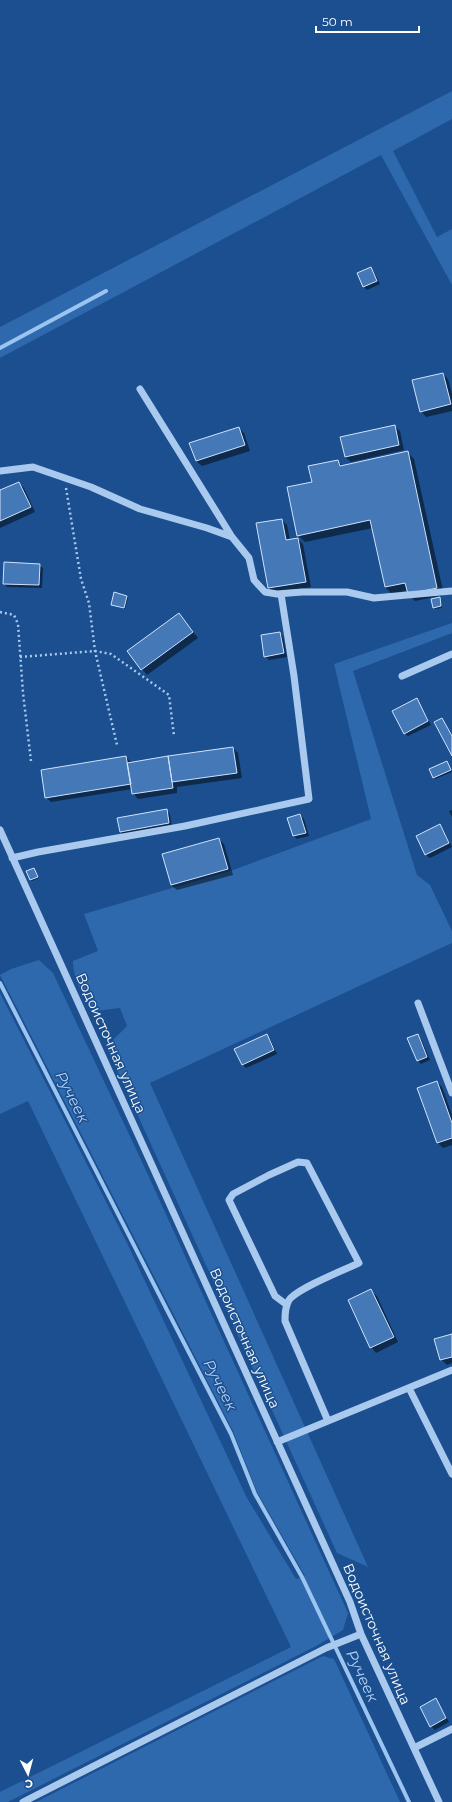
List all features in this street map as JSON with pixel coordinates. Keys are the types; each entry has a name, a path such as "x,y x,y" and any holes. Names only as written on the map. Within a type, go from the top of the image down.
{"street":[{"path":"140,389 232,537 249,558 254,580 265,592 281,594 302,592 347,592 374,598 452,590"},
{"path":"0,471 33,467 91,487 140,509 207,528 232,537"},
{"path":"12,858 185,826 309,799 294,676 281,594"},
{"path":"402,676 452,654"},
{"name":"Водоисточная улица","path":"0,830 350,1602 361,1634 439,1802"},
{"path":"418,1003 452,1093"},
{"path":"287,1304 275,1296 230,1200 233,1194 298,1162 307,1163 360,1263 302,1290 290,1299 287,1304 285,1321 328,1421"},
{"path":"277,1442 452,1370"},
{"path":"409,1388 452,1474"},
{"path":"23,1802 326,1648 361,1634"},
{"path":"414,1748 452,1728"}],"path":[{"path":"64,478 81,579 89,603 95,651 117,745"},
{"path":"0,612 14,615 18,624 31,761"},
{"path":"20,657 95,651 112,654 150,683 169,695 174,736"}],"shaded area":[{"path":"452,91 452,119 393,151 437,237 452,229 452,285 381,155 0,358 0,327"},
{"path":"452,623 452,633 353,671 417,875 430,885 452,931 452,943 150,1083 368,1567 337,1553 109,1052 113,1040 127,1026 120,1008 95,1011 86,1000 80,988 73,967 73,961 98,951 84,914 233,870 371,819 334,664"},
{"path":"39,960 53,973 143,1164 348,1613 343,1630 316,1646 8,1802 0,1802 0,1792 291,1647 28,1101 0,1114 0,993 127,1243 247,1498 296,1579 305,1576 257,1492 233,1431 0,975 11,969"},
{"path":"323,1656 334,1659 400,1802 36,1802"}],"building":[{"path":"371,267 377,281 363,287 357,273"},
{"path":"443,373 451,404 420,412 412,380"},
{"path":"395,425 399,445 345,457 340,437"},
{"path":"239,427 245,445 196,461 189,443"},
{"path":"408,451 437,588 408,594 405,583 385,587 370,520 297,536 287,487 312,482 308,466 338,460 340,466"},
{"path":"19,482 31,507 0,521 0,490"},
{"path":"282,519 286,540 298,538 306,582 268,588 256,523"},
{"path":"4,562 40,564 39,585 3,584"},
{"path":"114,592 127,596 124,608 111,605"},
{"path":"440,597 441,606 433,608 431,599"},
{"path":"179,613 193,632 141,670 127,651"},
{"path":"280,632 284,653 264,657 261,635"},
{"path":"417,698 428,721 404,734 392,711"},
{"path":"442,718 452,736 452,756 434,722"},
{"path":"233,747 237,773 172,782 168,756"},
{"path":"126,756 131,784 45,798 41,770"},
{"path":"168,756 173,788 132,794 127,763"},
{"path":"447,761 451,770 433,778 429,769"},
{"path":"167,809 169,823 120,832 117,818"},
{"path":"300,814 306,833 293,836 287,818"},
{"path":"440,824 449,843 425,855 416,836"},
{"path":"219,838 228,869 171,885 162,854"},
{"path":"34,868 38,877 30,880 26,871"},
{"path":"267,1034 274,1050 242,1065 234,1049"},
{"path":"418,1034 427,1057 417,1061 407,1038"},
{"path":"437,1081 452,1123 452,1138 437,1143 417,1088"},
{"path":"371,1289 394,1337 370,1348 348,1300"},
{"path":"452,1334 452,1357 440,1360 434,1339"},
{"path":"436,1698 446,1718 430,1727 420,1707"}],"waterway":[{"path":"0,348 106,291"},
{"name":"Ручеек","path":"0,983 231,1434 255,1494 302,1577 409,1802"}]}
